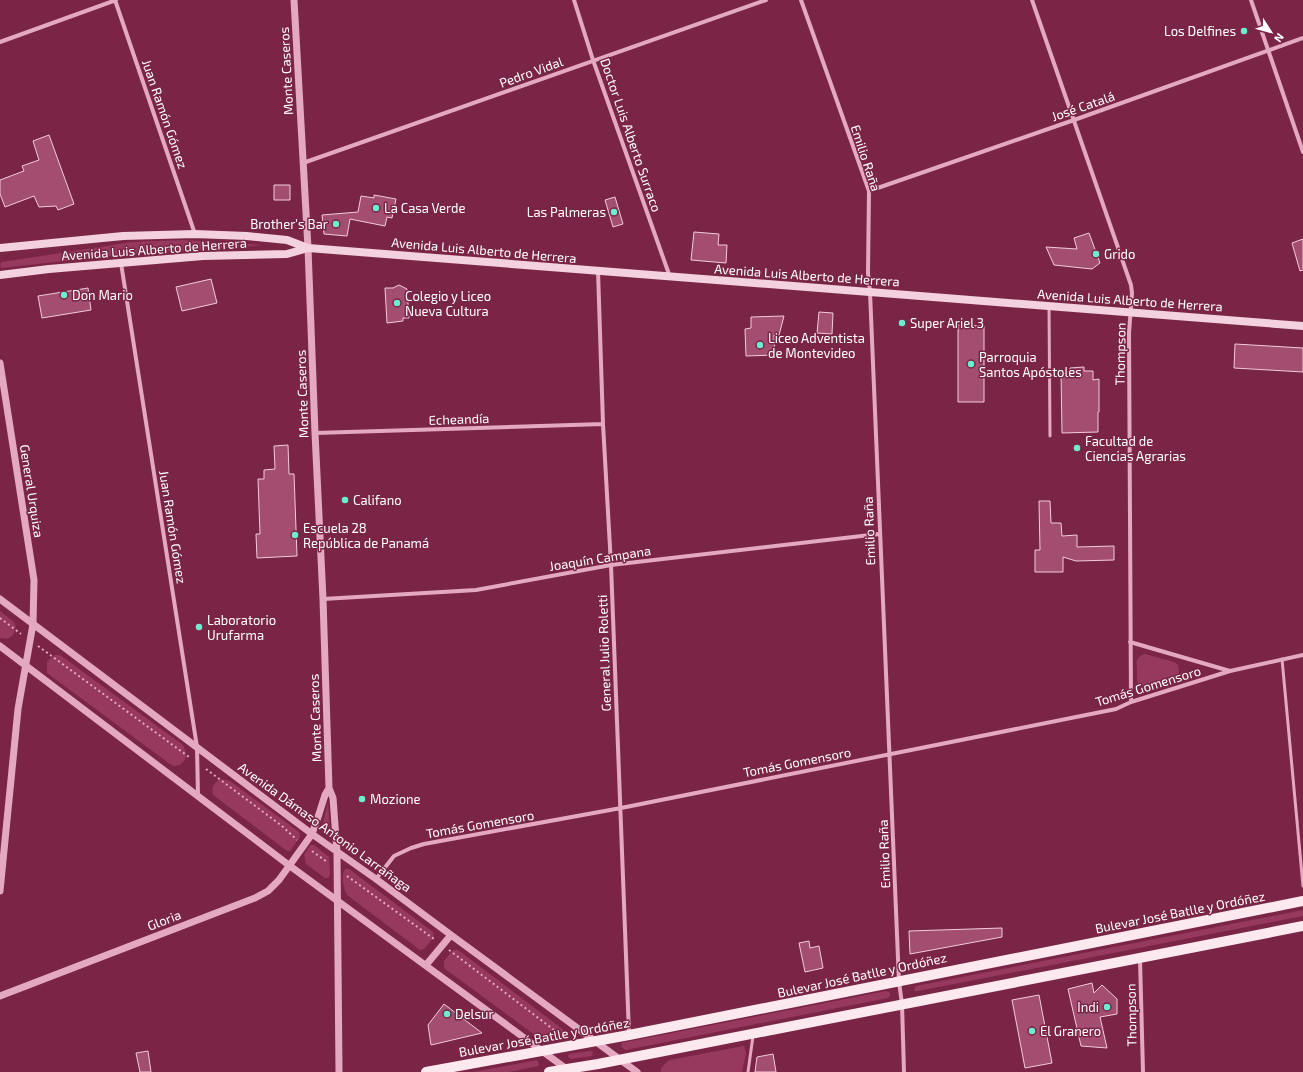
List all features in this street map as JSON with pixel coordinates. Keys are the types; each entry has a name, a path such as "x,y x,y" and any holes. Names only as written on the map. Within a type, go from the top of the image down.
{"main road":[{"name":"Avenida Luis Alberto de Herrera","path":"0,248 124,236 195,234 247,236 287,240 308,248 1303,326"},
{"name":"Avenida Luis Alberto de Herrera","path":"0,275 49,269 203,256 288,254 308,248"},
{"name":"Bulevar José Batlle y Ordóñez","path":"426,1072 629,1035 1303,901"},
{"path":"549,1072 569,1070 1303,926"}],"street":[{"path":"0,42 116,0"},
{"name":"Juan Ramón Gómez","path":"116,0 195,234"},
{"name":"Monte Caseros","path":"294,0 308,248 323,599 329,788 333,798 337,852 339,1072"},
{"name":"Doctor Luis Alberto Surraco","path":"574,0 593,60 670,277"},
{"name":"Pedro Vidal","path":"303,163 766,0"},
{"name":"Emilio Raña","path":"801,0 869,191 868,273 904,1072"},
{"name":"Thompson","path":"1032,0 1132,285 1131,313 1128,333 1131,702"},
{"path":"1251,0 1303,152"},
{"name":"José Catalá","path":"869,191 1303,38"},
{"name":"Juan Ramón Gómez","path":"121,263 198,747 198,796"},
{"name":"General Julio Roletti","path":"598,271 603,424 611,565 621,808 629,1035"},
{"name":"General Urquiza","path":"0,363 34,580 33,624 18,710 0,891"},
{"name":"Echeandía","path":"315,433 603,424"},
{"name":"Joaquín Campana","path":"323,599 476,590 611,565 879,534"},
{"name":"Avenida Dámaso Antonio Larrañaga","path":"0,599 312,834 376,879 637,1072"},
{"name":"Tomás Gomensoro","path":"1130,642 1230,671"},
{"path":"0,646 290,866 569,1070"},
{"name":"Tomás Gomensoro","path":"376,879 394,856 411,848 621,808 1116,709 1131,702 1230,671 1303,655"},
{"name":"Monte Caseros","path":"312,834 325,795 329,788"},
{"name":"Gloria","path":"0,996 255,898 268,891 279,880 312,834"},
{"path":"426,965 451,935"},
{"name":"Thompson","path":"1140,958 1143,1072"}],"lane":[{"path":"1049,306 1050,436"},
{"path":"1282,659 1303,886"},
{"path":"748,1072 754,1033"}],"shaded area":[{"path":"183,240 264,245 129,254 1,268 0,264 2,262 132,242"},
{"path":"0,611 14,622 16,626 13,635 7,639 0,638"},
{"path":"1145,654 1174,662 1178,665 1179,673 1149,691 1142,689 1137,681 1137,660"},
{"path":"55,655 60,655 183,745 186,753 185,760 180,765 174,766 170,764 47,673 47,662"},
{"path":"221,779 230,781 299,832 300,837 290,851 287,851 213,795 212,790 214,786"},
{"path":"328,803 330,830 329,832 322,826"},
{"path":"310,845 314,845 329,857 330,875 328,878 325,878 306,864 304,855"},
{"path":"345,869 349,869 433,932 434,937 424,949 420,950 347,895 343,882"},
{"path":"1303,910 1303,916 918,991 915,991 914,989 916,986"},
{"path":"454,950 458,950 569,1034 544,1039 539,1038 444,968 444,961"},
{"path":"886,991 890,993 888,998 626,1050 621,1046 622,1043 626,1042"},
{"path":"744,1046 746,1053 742,1072 661,1072 661,1068 669,1060"},
{"path":"590,1051 593,1052 592,1056 571,1059 568,1057 569,1054"},
{"path":"537,1060 539,1064 538,1066 509,1072 473,1072"}],"building":[{"path":"49,135 74,204 58,210 56,206 39,207 34,196 5,207 0,194 0,180 24,171 22,166 39,160 33,141"},
{"path":"274,185 290,185 290,200 274,200"},
{"path":"374,195 396,199 392,218 387,217 385,226 350,219 347,236 324,234 322,215 358,212 361,196 374,198"},
{"name":"Las Palmeras","path":"615,197 623,224 613,227 605,200"},
{"path":"694,232 719,234 718,245 727,245 726,263 691,260"},
{"path":"1089,233 1100,263 1092,269 1054,265 1046,247 1077,249 1074,238"},
{"path":"1303,239 1303,270 1300,271 1292,243"},
{"path":"211,279 217,303 182,311 176,287"},
{"name":"Colegio y Liceo Nueva Cultura","path":"399,285 407,289 409,318 403,318 403,321 387,323 385,288 393,288"},
{"path":"88,288 91,310 42,318 38,296"},
{"path":"819,312 833,313 832,334 817,333"},
{"name":"Liceo Adventista de Montevideo","path":"784,316 779,335 774,335 775,355 746,356 745,329 751,328 751,317"},
{"name":"Parroquia Santos Apóstoles","path":"958,325 984,326 984,402 958,402"},
{"path":"1235,344 1303,348 1303,372 1234,368"},
{"path":"1084,367 1084,371 1093,371 1093,380 1099,379 1098,432 1062,433 1061,372 1070,371 1070,368"},
{"path":"288,445 289,474 294,474 297,556 257,558 256,534 260,534 258,479 264,479 264,470 275,469 274,446"},
{"path":"1039,501 1050,501 1051,523 1061,523 1062,536 1077,535 1077,547 1114,546 1114,560 1076,561 1063,557 1063,572 1035,572 1035,550 1040,550"},
{"path":"1002,928 1002,937 910,954 909,931"},
{"path":"809,941 810,948 819,946 823,968 805,972 799,943"},
{"name":"El Granero","path":"1092,983 1094,993 1102,985 1117,999 1117,1014 1100,1017 1107,1048 1081,1046 1068,989"},
{"name":"El Granero","path":"1039,995 1052,1063 1025,1068 1012,1000"},
{"name":"Delsur","path":"444,1004 482,1033 431,1045 428,1025"},
{"path":"148,1051 151,1072 140,1072 136,1053"},
{"path":"773,1054 776,1072 755,1072 757,1057"}],"place":[{"name":"Los Delfines","path":"1244,31"},
{"name":"La Casa Verde","path":"376,208"},
{"name":"Las Palmeras","path":"614,212"},
{"name":"Brother's Bar","path":"336,224"},
{"name":"Grido","path":"1096,254"},
{"name":"Don Mario","path":"64,295"},
{"name":"Colegio y Liceo Nueva Cultura","path":"397,303"},
{"name":"Super Ariel 3","path":"902,323"},
{"name":"Liceo Adventista de Montevideo","path":"760,345"},
{"name":"Parroquia Santos Apóstoles","path":"971,364"},
{"name":"Facultad de Ciencias Agrarias","path":"1077,448"},
{"name":"Califano","path":"345,500"},
{"name":"Escuela 28 República de Panamá","path":"295,535"},
{"name":"Laboratorio Urufarma","path":"199,627"},
{"name":"Mozione","path":"362,799"},
{"name":"Indi","path":"1107,1007"},
{"name":"Delsur","path":"447,1014"},
{"name":"El Granero","path":"1032,1031"}]}
